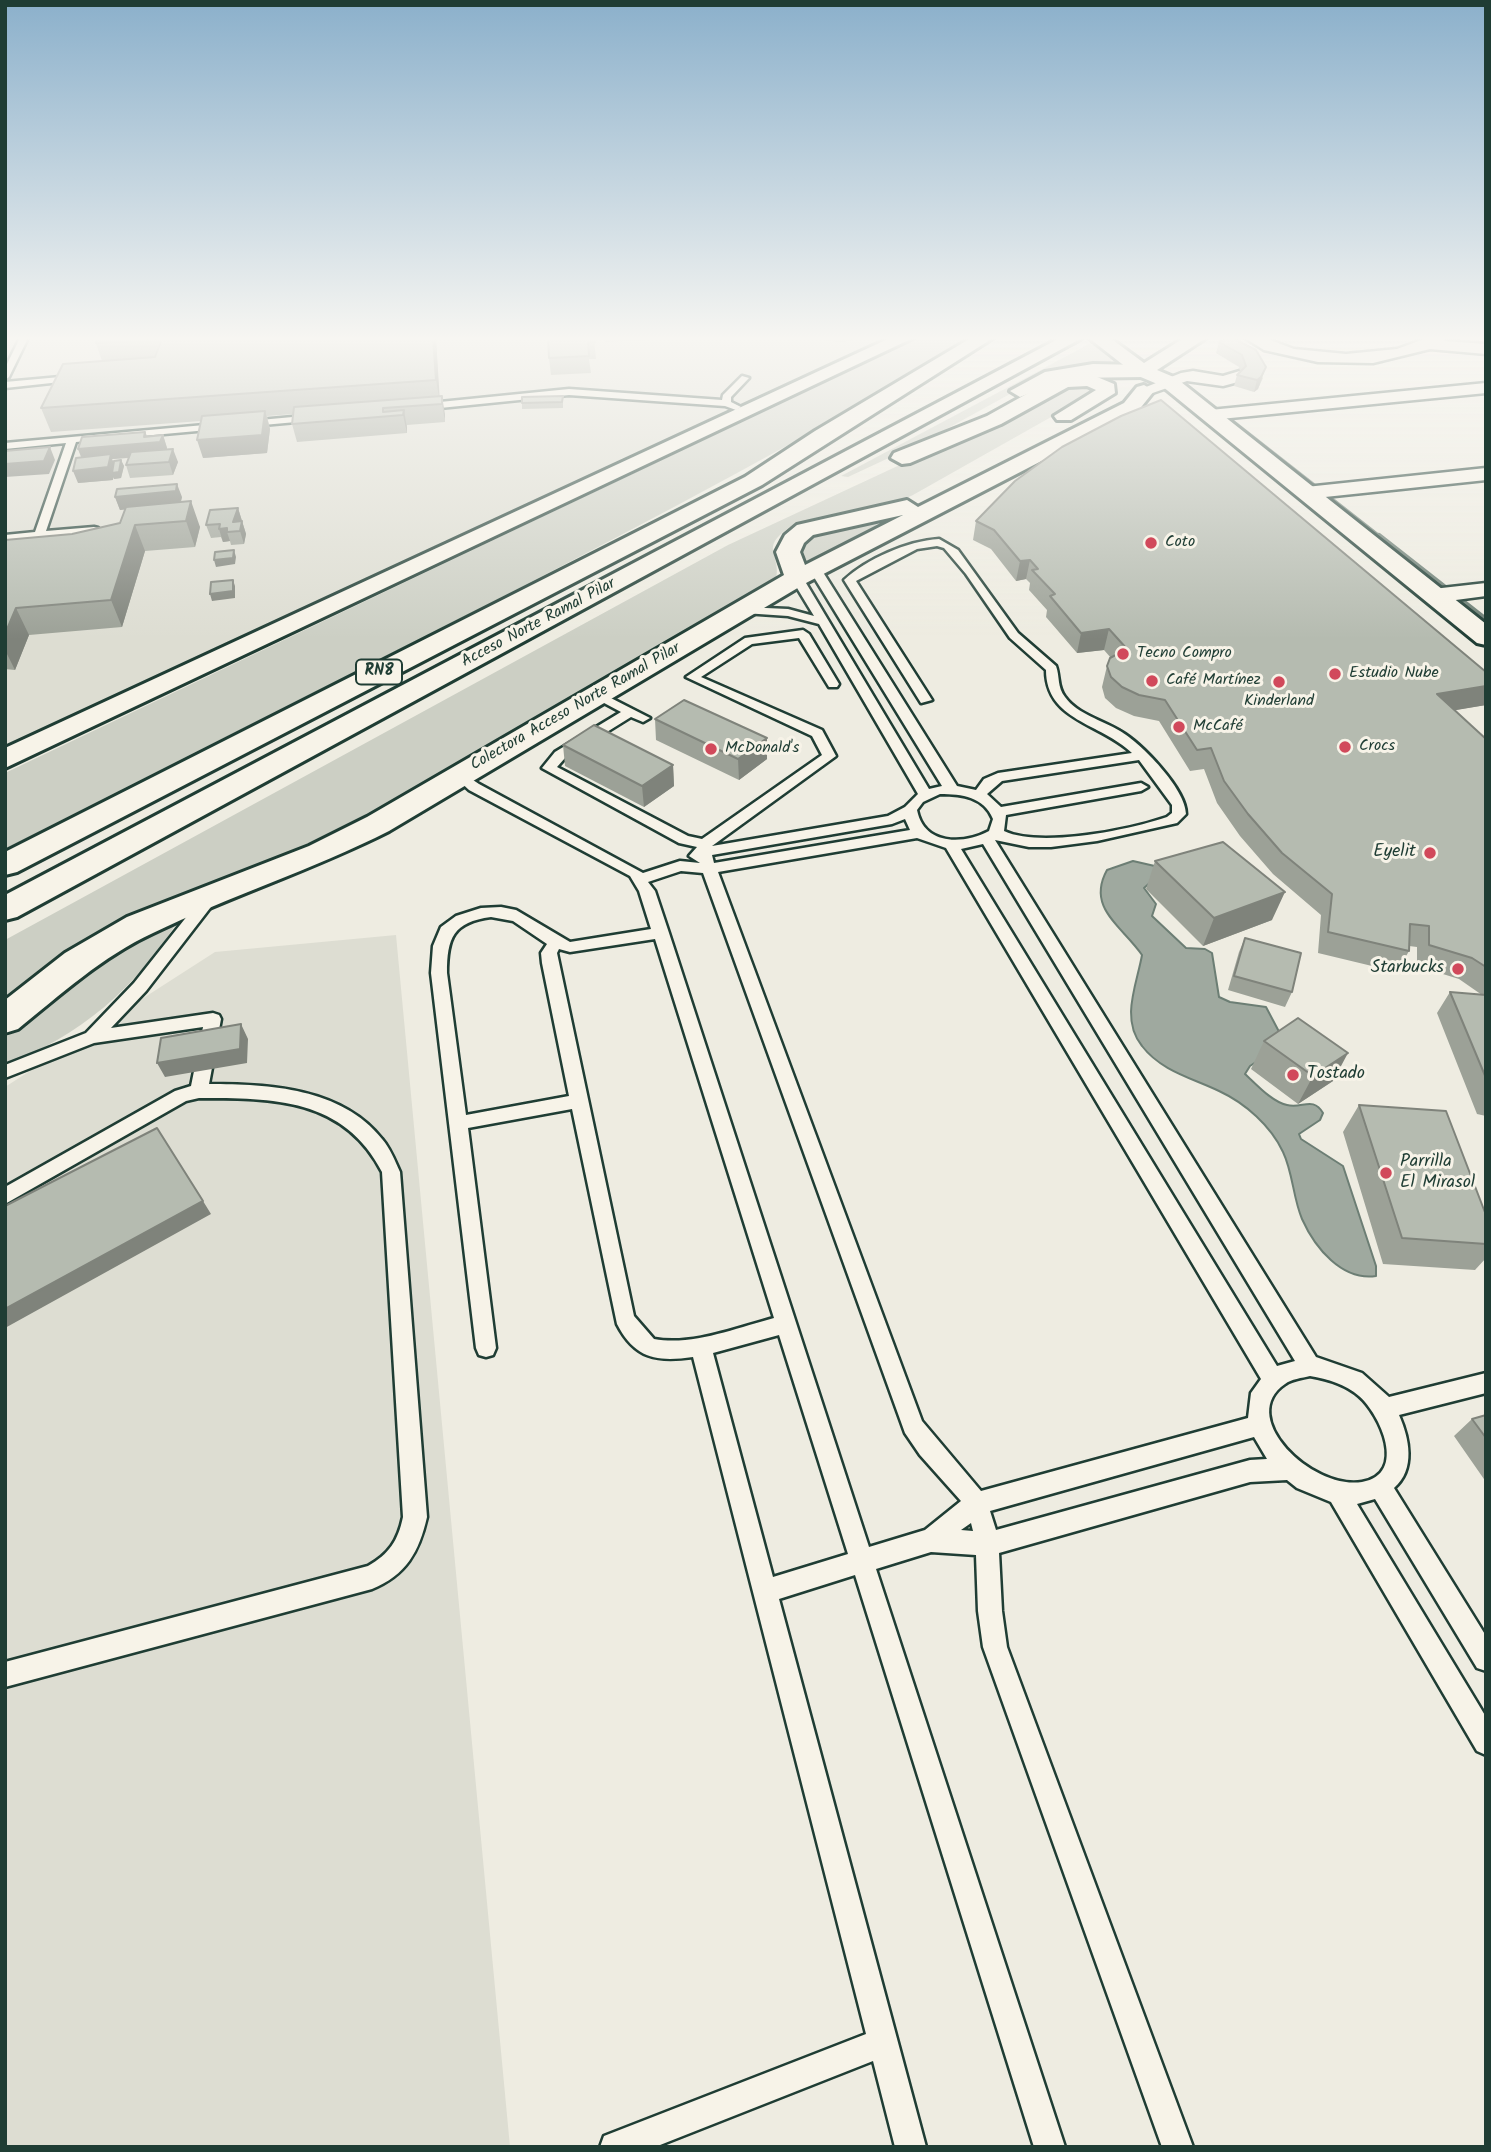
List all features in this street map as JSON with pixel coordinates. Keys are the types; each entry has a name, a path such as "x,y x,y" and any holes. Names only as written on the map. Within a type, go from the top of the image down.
{"main road":[{"path":"5,759 673,438"},
{"name":"Acceso Norte Ramal Pilar","path":"5,865 754,480 827,438"},
{"name":"Acceso Norte Ramal Pilar","path":"5,909 885,438"},
{"path":"902,458 936,438"},
{"path":"593,595 951,438"},
{"path":"806,574 788,552 793,540 805,530 888,513 991,469 1046,438"},
{"name":"Colectora Acceso Norte Ramal Pilar","path":"5,1020 77,962 106,943 139,925 338,844 461,776 806,574 1070,438"},
{"path":"1231,438 1316,492 1445,594 1486,637"},
{"path":"938,493 1020,441"}],"street":[{"path":"1316,492 1486,474"},
{"path":"1445,594 1486,589"}],"lane":[{"path":"5,446 89,438"},
{"path":"40,534 72,440"},
{"path":"5,538 94,530"},
{"path":"926,699 850,580 919,544 939,542 948,545 1018,641 1042,656 1052,669 1050,681 1054,693 1078,716 1114,732 1141,756 1179,805 1179,814 1172,820 1042,843 1013,842 991,836"},
{"path":"806,574 823,622 925,794"},
{"path":"806,574 884,677 952,790"},
{"path":"744,610 788,613 823,622"},
{"path":"705,855 829,756 817,733 692,677 749,640 803,634 833,684"},
{"path":"858,681 884,677"},
{"path":"597,696 637,715 560,754 549,768 705,855 913,1426 923,1447 966,1487 976,1504 989,1545 989,1622 995,1647 1178,2147"},
{"path":"873,708 901,703"},
{"path":"979,796 982,788 998,777 1141,756"},
{"path":"461,776 474,787 641,879 661,933 1050,2147"},
{"path":"999,812 1141,787"},
{"path":"641,879 705,855 892,820 910,810 925,794 952,790 979,796 999,812 1000,819 991,836 977,843 951,845 921,833 914,826 910,810"},
{"path":"705,855 921,833"},
{"path":"991,836 1310,1366"},
{"path":"951,845 1272,1377"},
{"path":"92,1037 140,987 212,895"},
{"path":"486,1348 439,973 439,950 447,931 464,919 491,912 517,916 555,943 580,948 661,933"},
{"path":"555,943 550,953 550,963 624,1318 630,1331 637,1341 663,1351 701,1347 786,1324"},
{"path":"5,1072 92,1037 213,1019 199,1091"},
{"path":"5,1196 181,1097 199,1091 248,1090 303,1098 352,1121 383,1150 391,1172 415,1517 409,1544 394,1565 372,1577 5,1675"},
{"path":"458,1123 579,1101"},
{"path":"701,1347 911,2147"},
{"path":"1310,1366 1331,1369 1351,1378 1370,1391 1385,1408 1395,1426 1399,1452 1391,1475 1380,1486 1360,1493 1338,1493 1320,1488 1288,1469 1270,1448 1259,1425 1258,1407 1262,1391 1272,1377 1289,1368 1310,1366"},
{"path":"1385,1408 1486,1383"},
{"path":"766,1591 931,1540 976,1504 1259,1425"},
{"path":"931,1540 989,1545 1250,1471 1288,1469"},
{"path":"1380,1486 1486,1659"},
{"path":"1338,1493 1486,1742"},
{"path":"615,2147 883,2042"}],"shaded area":[{"path":"5,438 687,438 5,750"},
{"path":"706,438 799,438 616,538 5,849 5,773"},
{"path":"912,438 929,438 848,477 841,476"},
{"path":"965,438 1013,438 892,505 790,527 780,534 773,546 776,580 342,833 5,1004 5,940 728,545 904,463"},
{"path":"908,513 834,553 807,560 801,555 804,543 820,532"},
{"path":"1133,861 1159,867 1152,881 1144,888 1156,904 1152,916 1186,948 1205,949 1212,953 1219,997 1230,1002 1266,1007 1285,1043 1250,1066 1245,1074 1281,1103 1292,1106 1311,1104 1323,1113 1320,1120 1299,1134 1301,1139 1343,1166 1376,1266 1376,1276 1364,1276 1341,1268 1314,1241 1299,1211 1283,1152 1272,1133 1256,1116 1229,1096 1158,1062 1135,1036 1132,1001 1142,955 1109,916 1101,895 1107,870"},
{"path":"179,919 145,966 104,1007 58,1040 5,1064 5,1038 68,987 109,959"},
{"path":"396,935 510,2147 5,2147 5,1087 215,952"}],"building":[{"path":"82,438 162,438 160,442 78,449"},
{"path":"1078,438 1207,438 1486,672 1486,686 1437,694 1486,739 1486,967 1472,958 1429,945 1429,926 1410,924 1409,951 1328,932 1332,894 1282,853 1248,814 1224,781 1211,748 1197,750 1165,700 1139,695 1122,687 1111,677 1107,666 1110,658 1127,649 1109,629 1081,633 1050,596 1055,594 1032,570 1038,569 1030,560 1020,561 994,530 976,521 1015,481"},
{"path":"50,447 44,461 5,464 5,451"},
{"path":"173,449 169,462 126,465 131,452"},
{"path":"111,454 108,467 73,471 76,458"},
{"path":"121,460 119,472 112,473 114,461"},
{"path":"177,484 176,491 115,497 117,489"},
{"path":"191,501 186,521 135,525 111,600 16,608 5,634 5,540 72,534 120,523 126,507"},
{"path":"238,508 233,522 242,521 240,531 227,532 227,528 219,529 220,524 206,525 210,510"},
{"path":"234,550 233,558 214,560 215,552"},
{"path":"233,580 233,591 210,594 211,582"},
{"path":"684,700 767,738 738,759 655,719"},
{"path":"594,725 673,765 642,786 563,745"},
{"path":"1223,842 1285,892 1214,918 1155,861"},
{"path":"1245,938 1301,953 1292,992 1234,976"},
{"path":"1450,992 1486,995 1486,1078"},
{"path":"1298,1018 1348,1053 1313,1076 1264,1041"},
{"path":"241,1024 240,1049 157,1063 161,1038"},
{"path":"1359,1105 1446,1111 1486,1215 1486,1244 1402,1238"},
{"path":"157,1128 203,1201 5,1309 5,1206"},
{"path":"1486,1415 1486,1438 1472,1419"}],"waterway":[{"path":"1254,438 1381,538"},
{"path":"1379,536 1486,620"}],"place":[{"name":"Coto","path":"1151,543"},
{"name":"Tecno Compro","path":"1123,654"},
{"name":"Estudio Nube","path":"1335,674"},
{"name":"Café Martínez","path":"1152,681"},
{"name":"Kinderland","path":"1279,682"},
{"name":"McCafé","path":"1179,727"},
{"name":"Crocs","path":"1345,747"},
{"name":"McDonald's","path":"711,749"},
{"name":"Eyelit","path":"1430,853"},
{"name":"Starbucks","path":"1458,969"},
{"name":"Tostado","path":"1293,1075"},
{"name":"Parrilla El Mirasol","path":"1386,1173"}]}
